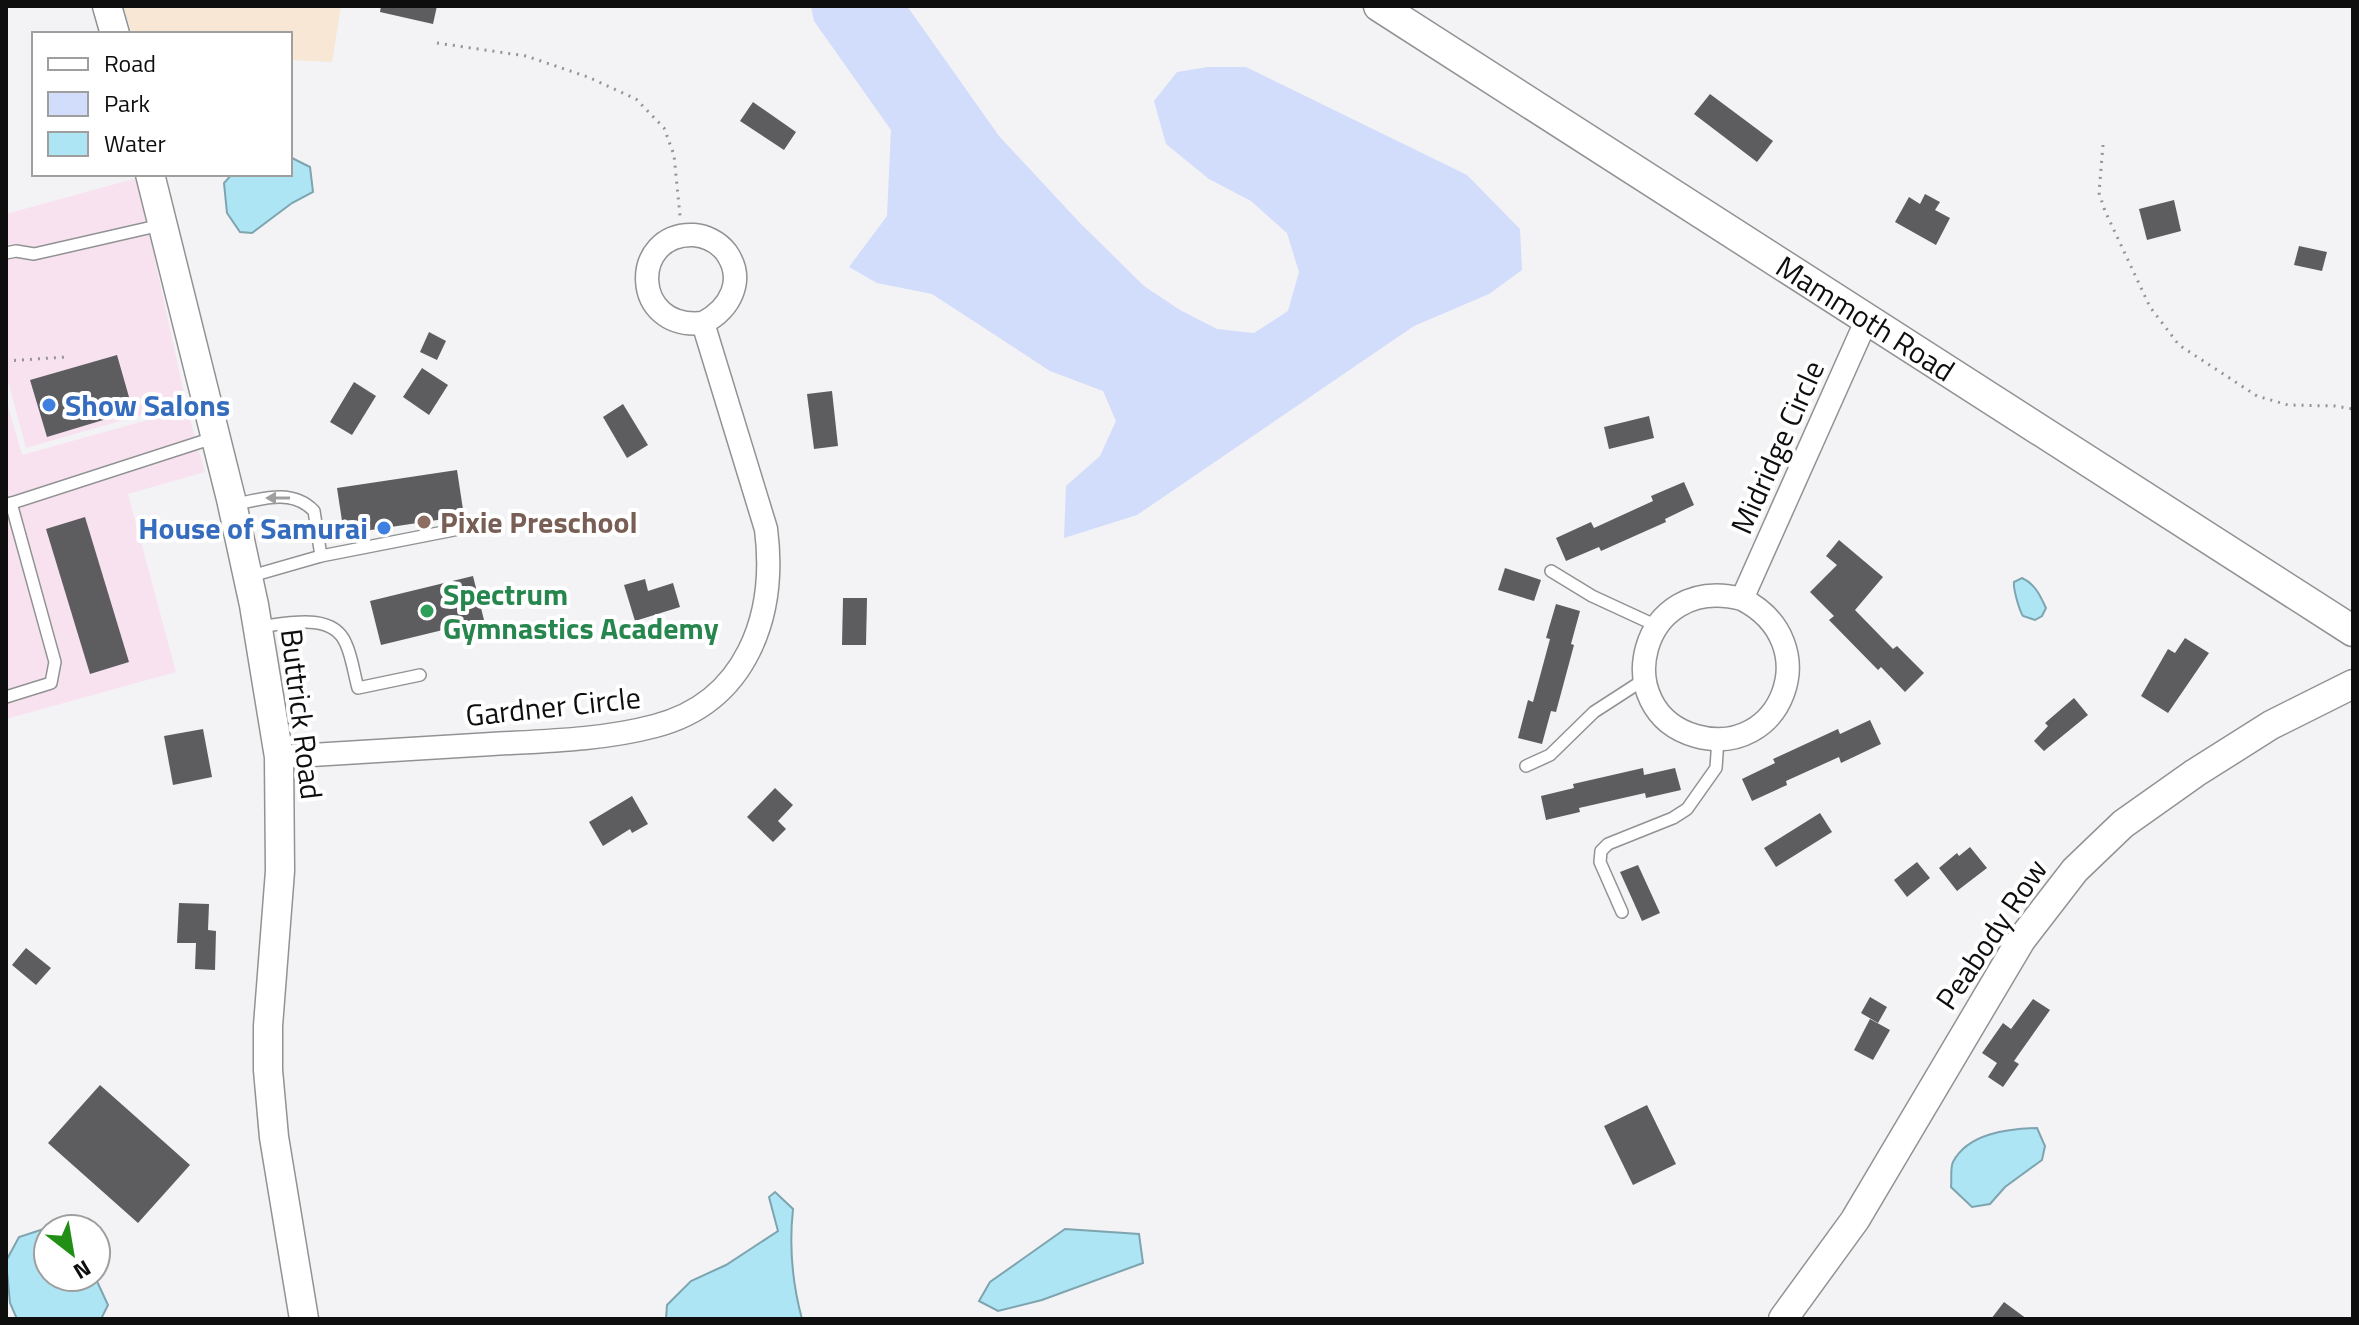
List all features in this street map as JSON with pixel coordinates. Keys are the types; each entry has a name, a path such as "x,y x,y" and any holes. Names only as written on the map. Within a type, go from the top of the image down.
{"main road":[{"name":"Mammoth Road","path":"1379,6 2353,631"}],"street":[{"path":"107,6 114,32"},
{"name":"Buttrick Road","path":"150,176 248,577 279,757 280,871 269,1011 268,1070 275,1150 304,1319"},
{"path":"697,235 712,240 724,249 732,262 734,291 717,316 703,323 674,321 662,314 647,290 646,276 650,262 657,249 669,240 697,235"},
{"name":"Midridge Circle","path":"1742,599 1867,319"},
{"name":"Gardner Circle","path":"279,757 607,736 672,721 718,692 741,666 757,634 767,599 769,555 766,529 703,323"},
{"path":"1728,595 1742,599 1766,614 1782,636 1789,663 1788,677 1779,703 1761,723 1736,736 1718,739 1695,736 1670,722 1652,700 1645,679 1644,657 1648,643 1657,626 1673,609 1699,596 1728,595"},
{"name":"Peabody Row","path":"1786,1318 1855,1220 2005,964 2075,870 2123,824 2195,773 2271,725 2353,684"}],"lane":[{"path":"6,253 34,254 162,225"},
{"path":"6,697 51,683 55,662 9,504 214,438"},
{"path":"232,505 266,497 298,499 314,511 321,556"},
{"path":"248,577 321,556 459,529"},
{"path":"1551,571 1592,596 1657,626"},
{"path":"258,627 306,622 331,626 346,642 358,688 420,675"},
{"path":"1526,766 1550,755 1594,712 1645,679"},
{"path":"1622,912 1600,862 1601,851 1608,844 1673,818 1687,809 1716,768 1718,739"}],"path":[{"path":"437,43 526,56 588,77 636,99 664,128 674,155 682,236"},
{"path":"2103,145 2099,193 2105,211 2150,307 2179,345 2257,396 2288,405 2353,409"},
{"path":"6,361 66,357"}],"shaded area":[{"path":"123,6 341,6 332,62 292,60 292,32 131,32"},
{"path":"137,178 186,402 26,448 6,374 6,214"},
{"path":"6,398 22,455 187,409 205,472 128,494 176,672 6,719"}],"green space":[{"path":"811,6 907,6 999,136 1079,222 1144,286 1180,310 1217,329 1254,333 1288,311 1299,272 1287,233 1251,201 1209,179 1166,144 1154,101 1177,72 1208,67 1246,67 1467,175 1520,229 1522,270 1489,294 1414,326 1137,515 1064,538 1066,486 1100,456 1116,421 1103,391 1050,371 932,294 877,283 849,267 887,216 891,130 814,21"}],"water":[{"path":"292,158 310,167 313,192 292,203 252,233 240,232 227,213 224,183 230,176 292,176"},
{"path":"2022,578 2034,587 2046,608 2042,616 2035,620 2023,616 2018,604 2014,582"},
{"path":"2037,1128 2045,1146 2042,1160 2005,1187 1990,1204 1972,1207 1951,1187 1953,1162 1968,1145 1990,1134"},
{"path":"775,1192 793,1209 792,1264 802,1319 666,1319 667,1305 691,1281 726,1265 778,1231 769,1197"},
{"path":"1065,1229 1139,1234 1143,1263 1042,1300 998,1311 979,1301 990,1282"},
{"path":"32,1233 32,1293 102,1293 108,1305 101,1319 17,1319 10,1303 6,1261 19,1237"}],"building":[{"path":"381,6 437,6 433,24 380,12"},
{"path":"1710,94 1773,141 1757,162 1694,114"},
{"path":"753,102 796,132 784,150 740,121"},
{"path":"1925,194 1940,202 1935,210 1950,218 1936,245 1895,222 1909,197 1920,204"},
{"path":"2174,200 2181,231 2147,240 2139,209"},
{"path":"2299,246 2327,252 2322,271 2294,265"},
{"path":"429,332 446,341 437,360 420,352"},
{"path":"117,355 133,411 47,437 30,380"},
{"path":"422,368 448,385 429,415 403,397"},
{"path":"354,382 376,396 352,435 330,422"},
{"path":"832,391 838,446 814,449 807,394"},
{"path":"623,404 648,445 627,458 603,417"},
{"path":"1649,416 1654,438 1609,449 1604,427"},
{"path":"457,470 464,516 344,534 337,488"},
{"path":"1684,482 1694,505 1665,519 1666,522 1601,551 1599,547 1566,561 1556,538 1591,522 1594,528 1653,501 1651,496"},
{"path":"85,517 129,662 90,674 46,529"},
{"path":"1839,540 1883,577 1855,610 1893,649 1897,646 1924,673 1905,692 1881,667 1878,670 1829,620 1834,616 1810,592 1837,565 1826,556"},
{"path":"1505,568 1541,580 1534,601 1498,590"},
{"name":"Spectrum Gymnastics Academy","path":"473,576 484,620 381,645 370,601"},
{"path":"645,579 648,591 673,583 680,607 635,621 624,585"},
{"path":"843,598 867,598 866,645 842,645"},
{"path":"1556,604 1580,611 1556,712 1551,711 1542,744 1518,738 1528,700 1533,702"},
{"path":"2185,638 2209,653 2168,713 2141,696 2168,649 2175,653"},
{"path":"2074,698 2088,715 2044,751 2034,741 2048,726 2045,723"},
{"path":"1870,720 1881,744 1841,763 1839,757 1786,781 1787,785 1752,801 1742,779 1775,763 1773,759 1838,729 1840,734"},
{"path":"203,729 212,777 173,785 164,736"},
{"path":"1643,768 1644,775 1675,768 1681,790 1646,798 1645,793 1579,808 1580,812 1546,820 1541,796 1574,788 1573,784"},
{"path":"775,788 793,805 778,821 786,829 773,842 747,817"},
{"path":"632,796 648,824 632,833 630,829 603,846 589,822"},
{"path":"1820,813 1832,832 1776,867 1764,848"},
{"path":"1970,847 1987,868 1957,891 1939,868"},
{"path":"1917,862 1930,878 1907,897 1894,880"},
{"path":"1638,865 1660,913 1642,921 1620,872"},
{"path":"179,903 209,904 208,930 216,931 215,970 195,969 196,943 177,943"},
{"path":"26,948 51,968 36,985 12,965"},
{"path":"1870,997 1887,1007 1878,1023 1861,1013"},
{"path":"2033,999 2050,1010 2014,1061 2019,1064 2003,1087 1988,1077 1997,1063 1982,1053 2003,1023 2011,1029"},
{"path":"1870,1019 1890,1030 1873,1060 1854,1050"},
{"path":"100,1085 190,1165 138,1223 48,1143"},
{"path":"1647,1105 1676,1164 1633,1185 1604,1126"},
{"path":"2004,1302 2027,1319 1991,1319"}],"place":[{"name":"Show Salons","path":"49,405"},
{"name":"Pixie Preschool","path":"424,522"},
{"name":"House of Samurai","path":"384,528"},
{"name":"Spectrum Gymnastics Academy","path":"427,611"}]}
